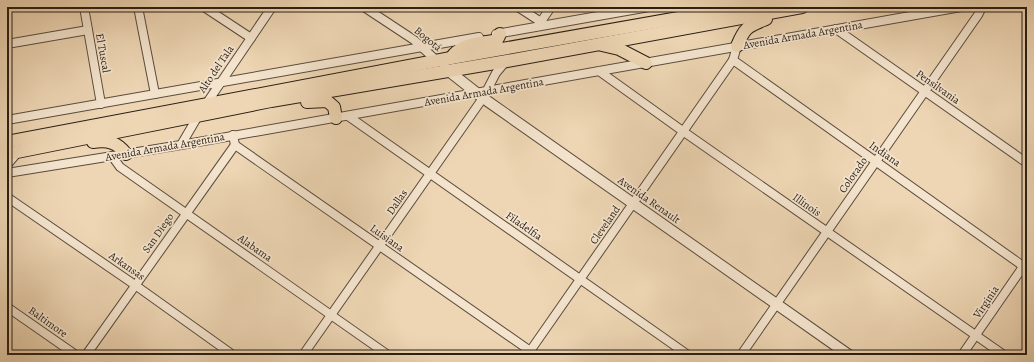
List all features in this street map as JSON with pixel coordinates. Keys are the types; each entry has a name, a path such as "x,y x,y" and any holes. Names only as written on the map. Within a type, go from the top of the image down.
{"main road":[{"path":"687,7 697,10 714,7"},
{"path":"7,142 451,58 741,7"},
{"path":"13,152 270,101 802,7"},
{"path":"737,46 743,32 747,28 784,10"},
{"path":"451,58 458,50 466,46 496,40 500,34"},
{"path":"596,44 618,49 646,63"},
{"path":"270,101 281,105 327,101 342,117"},
{"path":"53,144 63,146 109,142 116,144 126,154"}],"street":[{"name":"El Tuscal","path":"84,7 100,104"},
{"path":"138,7 156,94"},
{"path":"204,7 251,38"},
{"name":"Alto del Tala","path":"181,145 198,116 272,7"},
{"name":"Bogotá","path":"364,7 414,40 437,61"},
{"path":"518,7 539,25"},
{"path":"539,25 551,7"},
{"path":"7,120 500,34 539,25 649,7"},
{"name":"Avenida Armada Argentina","path":"7,173 482,94 599,71 961,7"},
{"name":"Colorado","path":"741,355 926,92 982,7"},
{"name":"Pensilvania","path":"836,29 1027,163"},
{"path":"7,44 88,30"},
{"name":"Cleveland","path":"531,354 581,279 733,60 737,46"},
{"name":"Dallas","path":"303,355 430,174 496,73 507,60"},
{"name":"Indiana","path":"733,60 876,161 1025,263"},
{"name":"Avenida Renault","path":"437,61 633,204 849,355"},
{"name":"Illinois","path":"599,71 1004,355"},
{"name":"Filadelfia","path":"342,117 430,174 688,355"},
{"path":"233,135 235,144"},
{"name":"San Diego","path":"86,355 235,144"},
{"name":"Luisiana","path":"235,144 531,354"},
{"path":"7,165 13,152"},
{"name":"Alabama","path":"112,156 120,167 388,355"},
{"name":"Arkansas","path":"7,196 233,355"},
{"name":"Virginia","path":"962,355 1025,263"},
{"name":"Baltimore","path":"7,307 76,355"}]}
